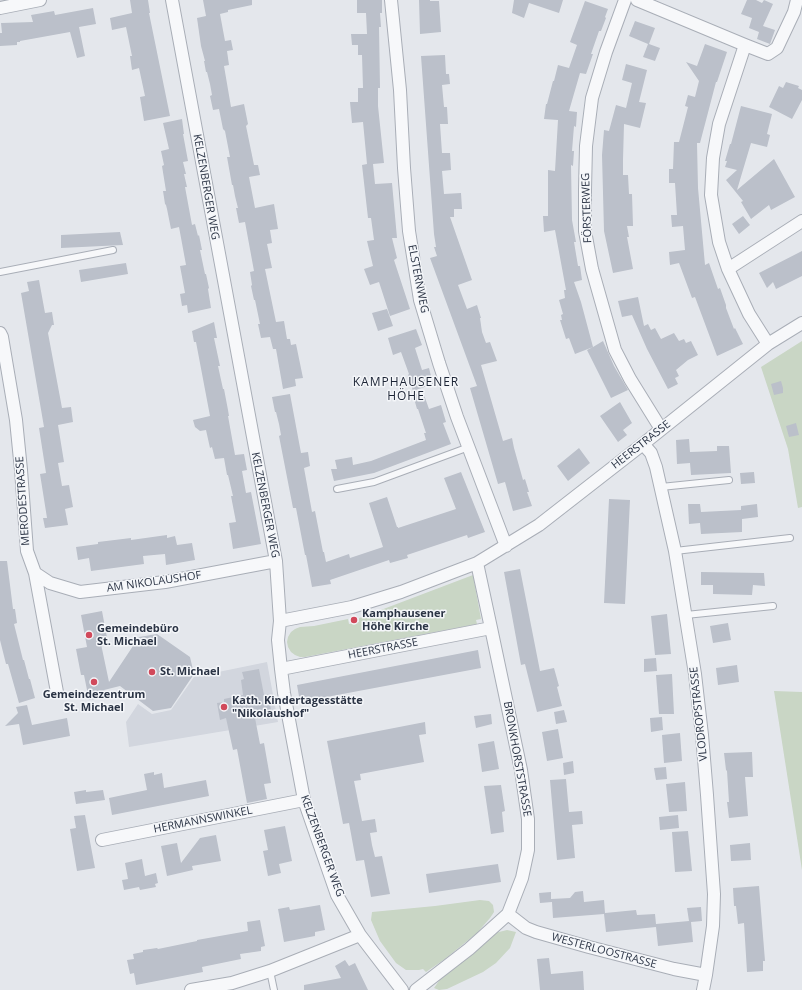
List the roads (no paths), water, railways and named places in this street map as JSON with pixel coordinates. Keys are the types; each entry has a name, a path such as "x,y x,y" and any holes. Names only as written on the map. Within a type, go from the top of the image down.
{"street":[{"path":"0,8 40,0"},
{"name":"KELZENBERGER WEG","path":"172,0 233,336 276,561 280,621 278,640 281,669 304,800 338,895 360,935 402,990"},
{"name":"ELSTERNWEG","path":"392,0 400,90 409,232 420,300 439,363 506,546"},
{"name":"FÖRSTERWEG","path":"625,0 606,52 592,98 586,146 584,190 585,231 592,269 616,350 630,379 661,429"},
{"path":"637,0 768,54 776,48 794,12 797,0"},
{"path":"744,45 719,124 713,158 710,195 718,242 728,269 749,314 768,344"},
{"path":"728,269 802,221"},
{"name":"HEERSTRASSE","path":"280,621 352,607 401,592 477,563 539,524 643,444 768,344 802,323"},
{"name":"MERODESTRASSE","path":"0,333 2,336 16,420 26,551 35,574 57,692"},
{"name":"VLODROPSTRASSE","path":"643,444 651,453 656,467 675,550 695,674 702,735 708,795 714,894 713,926 706,975 702,990"},
{"name":"AM NIKOLAUSHOF","path":"35,574 50,583 80,592 165,582 276,561"},
{"path":"477,563 491,628"},
{"name":"HEERSTRASSE","path":"281,669 491,628"},
{"name":"BRONKHORSTSTRASSE","path":"416,990 469,949 508,914 522,878 528,850 528,820 521,770 491,628"},
{"name":"HERMANNSWINKEL","path":"102,840 304,800"},
{"name":"WESTERLOOSTRASSE","path":"508,914 526,928 536,932 667,968 706,975"},
{"path":"191,990 232,983 270,971 360,935"}],"lane":[{"path":"0,272 113,250"},
{"path":"337,489 374,482 469,447"},
{"path":"661,487 729,480"},
{"path":"675,550 790,538"},
{"path":"686,614 774,606"},
{"path":"270,971 274,990"}],"place":[{"name":"Kamphausener Höhe Kirche","path":"354,620"},
{"name":"Gemeindebüro St. Michael","path":"89,635"},
{"name":"St. Michael","path":"152,672"},
{"name":"Gemeindezentrum St. Michael","path":"94,682"},
{"name":"Kath. Kindertagesstätte \"Nikolaushof\"","path":"224,707"}],"district":[{"name":"KAMPHAUSENER HÖHE","path":"406,390"}]}
